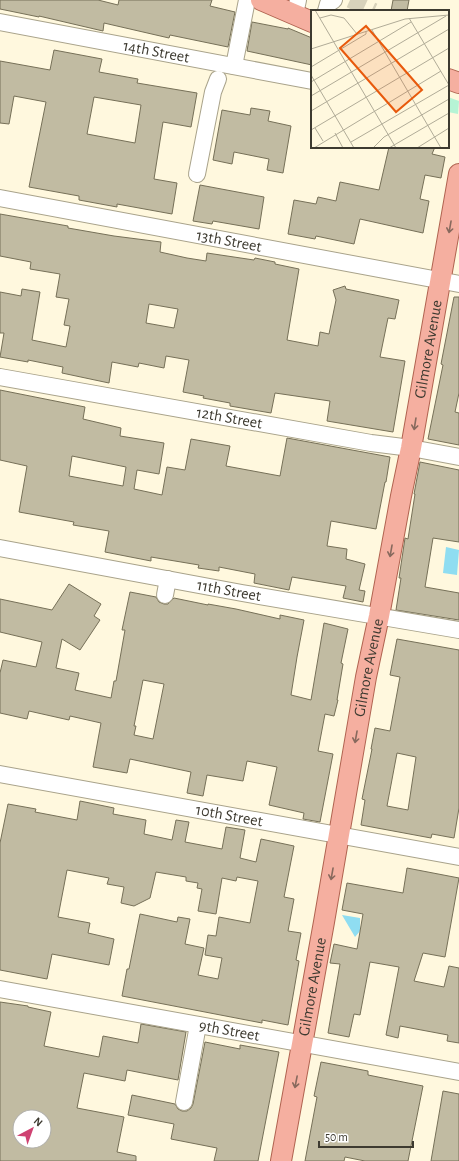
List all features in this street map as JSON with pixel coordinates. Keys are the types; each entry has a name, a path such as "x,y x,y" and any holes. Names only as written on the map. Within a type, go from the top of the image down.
{"main road":[{"path":"261,0 302,12"},
{"path":"449,79 459,83"},
{"name":"Gilmore Avenue","path":"281,1161 303,1044 366,678 411,448 459,174"}],"street":[{"path":"234,66 247,0"},
{"path":"326,10 328,4 334,0"},
{"name":"14th Street","path":"0,22 311,81"},
{"path":"197,174 213,92 218,79"},
{"name":"13th Street","path":"0,198 459,284"},
{"name":"12th Street","path":"0,377 459,457"},
{"name":"11th Street","path":"0,548 459,630"},
{"path":"165,595 168,579"},
{"name":"10th Street","path":"0,774 459,857"},
{"name":"9th Street","path":"0,989 459,1072"},
{"path":"184,1102 198,1025"}],"green space":[{"path":"449,97 459,101 458,114 449,112"}],"water":[{"path":"446,547 459,550 457,575 443,573"},
{"path":"342,915 360,918 360,931 355,937"}],"building":[{"path":"0,0 98,0 118,5 119,0 212,0 210,6 235,12 228,47 170,35 169,38 104,23 103,31 39,16 0,9"},
{"path":"393,0 409,0 407,10 391,10"},
{"path":"252,22 288,28 311,38 311,65 247,51"},
{"path":"54,50 102,59 99,72 138,79 137,83 197,93 191,127 163,122 154,179 177,183 172,214 117,204 117,207 79,200 79,196 29,187 46,102 14,96 9,124 0,123 0,61 50,70","holes":["94,97 141,105 135,143 87,134"]},
{"path":"251,108 270,111 268,121 291,126 283,173 267,170 269,159 234,152 232,164 213,160 222,110 250,115"},
{"path":"389,148 435,148 432,154 445,157 441,178 425,175 420,199 429,201 423,233 360,219 354,244 316,236 315,239 288,234 294,200 316,204 318,197 336,201 340,182 379,190"},
{"path":"200,185 264,197 259,229 213,221 212,224 193,221"},
{"path":"0,214 114,236 161,242 160,252 187,258 206,261 207,253 254,260 255,258 275,262 275,264 299,269 287,340 318,346 320,332 329,334 336,300 333,290 345,286 346,289 399,300 395,319 388,318 380,357 405,361 393,432 327,421 330,401 275,393 271,413 230,406 230,403 203,398 204,396 183,392 189,360 166,356 164,368 139,363 138,367 112,362 109,383 62,373 63,367 28,360 28,362 0,357 4,333 0,333 0,292 21,296 22,289 40,292 32,340 66,347 70,326 64,325 69,299 56,297 60,274 30,269 31,262 0,256","holes":["149,304 178,309 174,328 146,323"]},
{"path":"454,297 459,297 459,393 455,412 459,413 459,445 428,439 443,365 441,364"},
{"path":"0,390 85,407 83,419 121,428 120,436 164,443 159,474 137,470 134,489 162,495 167,467 185,470 191,439 230,446 226,466 280,476 287,438 390,457 376,529 331,521 327,546 347,549 346,559 365,564 359,590 365,591 363,602 343,598 346,586 292,577 289,590 254,583 255,574 219,567 219,571 198,568 199,565 151,557 151,561 105,552 109,531 73,525 74,522 19,512 27,466 0,460","holes":["72,456 126,467 123,486 69,476"]},
{"path":"420,462 459,470 459,542 433,538 425,587 459,593 459,620 396,610 405,538 408,539"},
{"path":"69,584 101,604 94,616 100,620 80,650 62,639 56,668 79,673 75,690 111,698 114,681 116,681 125,630 122,630 130,592 156,597 159,602 164,604 168,604 174,598 236,609 280,619 280,615 304,620 291,695 311,700 324,623 348,629 341,663 343,664 338,700 334,716 325,714 318,751 333,754 320,822 303,819 304,813 269,805 277,767 247,761 243,781 207,775 203,796 187,793 191,772 130,759 127,773 93,767 101,723 70,716 69,720 29,711 27,719 0,713 0,673 3,660 36,667 42,642 0,632 0,599 52,610","holes":["143,680 164,684 153,739 134,735 136,726 134,726"]},
{"path":"397,639 459,650 459,808 454,838 432,834 431,838 361,825 365,800 362,799 375,728 390,731 400,677 390,675","holes":["397,753 416,757 408,810 387,806"]},
{"path":"80,801 114,808 113,814 146,820 144,834 172,840 176,820 189,822 185,842 222,849 226,827 245,830 240,858 256,862 261,839 294,846 284,897 294,899 288,931 301,933 296,960 299,961 288,1025 262,1020 262,1023 122,996 140,914 177,922 178,917 190,919 185,944 204,948 198,975 218,979 222,958 205,955 208,935 216,936 219,917 250,923 258,881 237,877 236,881 222,878 216,914 198,911 202,889 197,888 198,883 186,881 186,877 156,872 150,898 134,906 121,903 124,887 107,884 109,878 67,870 58,917 90,923 88,933 114,939 109,965 52,954 47,979 0,970 0,843 8,804 36,809 35,812 77,820"},
{"path":"407,868 459,878 445,957 423,953 414,981 444,987 449,966 459,968 459,1043 447,1041 448,1035 400,1026 398,1038 386,1035 399,967 370,962 360,1015 354,1014 349,1037 328,1033 340,964 330,963 334,944 357,949 363,914 342,910 347,883 403,893"},
{"path":"0,1002 28,1006 51,1012 44,1046 99,1057 103,1036 138,1043 141,1024 186,1032 178,1080 127,1070 125,1081 84,1073 77,1108 124,1117 117,1152 136,1156 136,1161 0,1161"},
{"path":"205,1042 240,1049 240,1045 279,1052 258,1161 214,1161 217,1148 171,1139 174,1124 128,1115 132,1095 175,1104 178,1109 182,1111 187,1111 191,1108"},
{"path":"321,1062 368,1071 368,1075 423,1086 408,1161 365,1161 345,1157 344,1161 305,1161 317,1097 314,1096"},
{"path":"443,1091 459,1094 459,1161 431,1161"}],"tunnel":[{"path":"350,0 372,10"}]}
